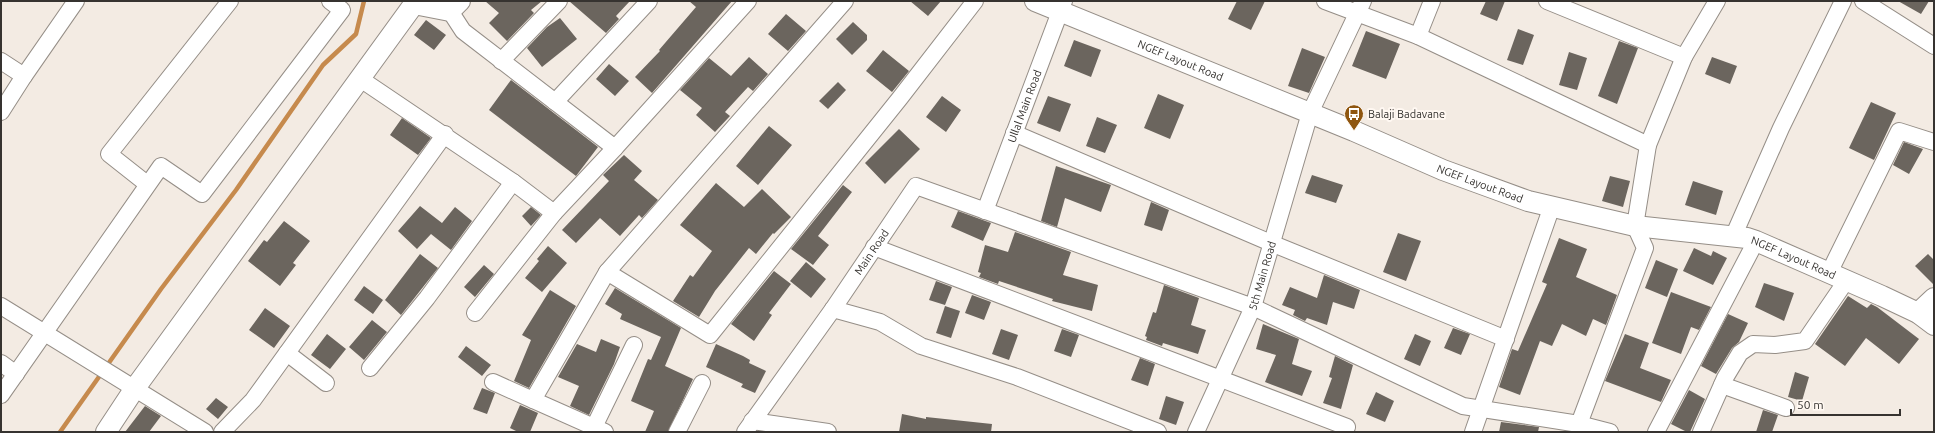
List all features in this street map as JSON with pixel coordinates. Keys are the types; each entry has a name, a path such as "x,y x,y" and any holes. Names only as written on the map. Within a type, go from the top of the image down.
{"street":[{"path":"1,112 76,1"},
{"path":"147,184 109,154 230,1"},
{"path":"1,395 161,166 202,194 342,10 330,1"},
{"path":"501,61 559,1"},
{"path":"554,102 649,1"},
{"path":"475,313 554,213 616,148 748,1"},
{"path":"533,400 607,272 845,1"},
{"path":"607,272 710,335 900,98 975,1"},
{"name":"NGEF Layout Road","path":"1035,1 1062,6 1443,170 1528,201 1635,226 1756,240 1918,313 1934,326"},
{"path":"1325,1 1359,7 1648,145"},
{"path":"1418,36 1432,1"},
{"path":"1547,1 1684,57"},
{"path":"1579,424 1645,248 1635,226 1648,145 1684,57 1716,1"},
{"path":"1733,237 1781,128 1843,1"},
{"path":"1863,1 1934,46"},
{"path":"106,432 135,388 414,4 455,6 463,31 616,148"},
{"name":"Ullal Main Road","path":"985,211 1062,6"},
{"name":"5th Main Road","path":"1196,432 1253,307 1310,113 1359,7"},
{"path":"1,62 24,76"},
{"path":"359,78 445,134 554,213"},
{"path":"1701,432 1722,385 1740,353 1754,344 1775,345 1805,341 1838,277 1899,130 1934,142"},
{"path":"1014,133 1271,243 1506,340"},
{"path":"222,432 253,400 445,134"},
{"path":"370,368 427,298 513,182"},
{"name":"Main Road","path":"749,427 783,377 833,309 916,186 985,211"},
{"path":"1473,432 1552,206"},
{"path":"985,211 1253,307 1463,406 1579,424 1610,432"},
{"path":"1656,432 1756,240"},
{"path":"874,247 1220,380 1347,427"},
{"path":"1918,313 1934,298"},
{"path":"1,306 205,432"},
{"path":"833,309 880,322 921,346 1017,377 1158,432"},
{"path":"493,382 600,430 634,345"},
{"path":"287,353 326,383"},
{"path":"1,363 16,374"},
{"path":"677,432 702,382"},
{"path":"1722,385 1786,408"},
{"path":"749,427 822,432"}],"building":[{"path":"485,1 542,1 531,10 534,13 507,41 489,23 499,13"},
{"path":"569,1 630,1 616,16 619,19 606,33"},
{"path":"689,1 732,1 652,93 635,77 660,51 659,50 696,7"},
{"path":"910,1 941,1 928,16"},
{"path":"1237,1 1265,1 1251,30 1228,19"},
{"path":"1486,1 1505,1 1497,21 1480,14"},
{"path":"1898,1 1929,1 1921,14"},
{"path":"786,14 806,31 788,51 768,34"},
{"path":"560,18 577,39 542,67 527,48 547,27"},
{"path":"426,20 446,35 434,50 414,35"},
{"path":"853,22 867,35 867,40 852,55 836,39"},
{"path":"1518,29 1534,35 1523,65 1507,60"},
{"path":"1366,31 1400,44 1386,79 1352,66"},
{"path":"1074,40 1101,50 1091,77 1064,66"},
{"path":"1619,41 1638,48 1617,104 1598,96"},
{"path":"1302,48 1325,57 1309,93 1288,86"},
{"path":"883,50 909,71 892,92 866,71"},
{"path":"1569,52 1587,58 1577,90 1559,85"},
{"path":"749,57 768,74 753,91 748,87 725,112 730,116 715,132 696,115 702,108 680,90 709,58 731,76"},
{"path":"1712,57 1737,66 1730,84 1705,74"},
{"path":"609,64 629,81 615,96 596,79"},
{"path":"511,80 598,147 576,176 489,110"},
{"path":"838,82 846,90 828,109 819,101"},
{"path":"1158,94 1184,105 1170,139 1144,128"},
{"path":"942,96 961,110 946,132 926,117"},
{"path":"1048,96 1071,104 1060,132 1037,123"},
{"path":"1871,102 1896,113 1874,160 1849,148"},
{"path":"1097,117 1117,125 1105,153 1086,146"},
{"path":"402,118 431,138 418,155 390,135"},
{"path":"769,126 792,145 758,185 736,166"},
{"path":"899,129 920,149 885,184 865,163"},
{"path":"1904,142 1923,149 1909,174 1893,165"},
{"path":"624,155 642,171 634,180 658,200 642,218 639,215 620,236 600,218 576,243 562,230 609,181 603,175"},
{"path":"1056,166 1111,185 1101,212 1065,198 1057,227 1041,221"},
{"path":"1312,175 1343,185 1336,203 1305,193"},
{"path":"1610,176 1630,181 1623,207 1602,201"},
{"path":"1693,181 1723,191 1716,215 1685,205"},
{"path":"716,183 744,207 762,189 791,217 774,234 773,233 756,254 749,248 715,291 699,317 673,301 690,275 693,277 712,251 680,225"},
{"path":"843,185 852,192 818,236 829,245 813,265 791,249"},
{"path":"1151,202 1169,210 1162,231 1144,225"},
{"path":"420,206 442,223 455,207 472,221 451,250 431,234 417,249 398,231"},
{"path":"531,207 541,215 531,226 522,216"},
{"path":"958,211 991,223 983,241 951,227"},
{"path":"284,221 310,241 293,263 296,265 280,286 248,261 264,240 267,242"},
{"path":"1015,232 1071,252 1063,275 1098,285 1092,311 1052,301 1053,299 999,281 998,284 979,277 981,273 978,272 985,245 1008,252"},
{"path":"1398,233 1421,241 1406,281 1383,272"},
{"path":"1559,238 1587,249 1576,277 1617,295 1606,325 1593,319 1586,336 1562,324 1552,346 1540,341 1520,395 1499,387 1512,349 1518,351 1547,284 1542,282"},
{"path":"548,246 567,263 542,292 525,278 539,261 537,259"},
{"path":"1694,248 1711,256 1713,251 1727,258 1713,285 1683,271"},
{"path":"420,254 438,268 401,315 385,300"},
{"path":"1928,254 1934,260 1934,285 1915,266"},
{"path":"1656,260 1678,269 1667,297 1645,288"},
{"path":"806,262 826,279 811,298 790,281"},
{"path":"484,265 494,274 475,297 464,287"},
{"path":"774,271 791,284 769,313 772,315 754,341 731,324"},
{"path":"1324,275 1360,290 1354,309 1333,302 1327,325 1307,318 1305,321 1293,315 1295,310 1282,305 1290,287 1317,298"},
{"path":"936,281 952,287 945,305 929,300"},
{"path":"1764,283 1794,293 1784,321 1755,307"},
{"path":"1164,285 1199,298 1191,325 1206,330 1198,354 1163,343 1162,346 1146,340 1147,337 1145,336 1153,312 1156,313"},
{"path":"364,286 383,300 373,314 354,300"},
{"path":"615,288 681,328 665,366 693,379 668,432 645,432 654,411 631,401 648,359 651,360 661,337 620,319 622,314 605,304"},
{"path":"550,290 576,306 529,388 514,381 531,340 522,335"},
{"path":"1671,292 1711,307 1699,330 1691,327 1681,354 1652,343"},
{"path":"972,295 991,302 984,320 965,313"},
{"path":"1848,296 1867,308 1871,304 1877,307 1919,339 1899,364 1866,338 1845,366 1815,344"},
{"path":"945,306 960,311 951,338 936,333"},
{"path":"265,308 290,326 274,348 249,330"},
{"path":"1728,314 1748,323 1739,342 1732,348 1716,374 1701,366"},
{"path":"372,320 387,332 364,360 349,347"},
{"path":"1263,324 1299,339 1292,364 1312,371 1302,396 1265,382 1276,355 1256,349"},
{"path":"1453,328 1470,334 1461,355 1444,348"},
{"path":"1001,329 1018,335 1009,360 992,354"},
{"path":"1062,329 1079,335 1071,357 1054,351"},
{"path":"327,334 346,349 330,369 311,355"},
{"path":"1415,334 1431,341 1420,366 1404,359"},
{"path":"1625,334 1649,343 1640,368 1671,380 1661,402 1605,381"},
{"path":"601,339 620,347 614,364 589,415 570,406 579,386 558,377 577,344 596,352"},
{"path":"716,344 743,356 750,360 749,363 766,371 755,393 741,387 743,384 706,367"},
{"path":"466,346 491,365 482,376 458,357"},
{"path":"1335,356 1353,365 1341,409 1323,403 1332,378 1329,377"},
{"path":"1140,358 1155,364 1148,386 1131,380"},
{"path":"1795,372 1809,377 1802,401 1788,397"},
{"path":"482,388 495,393 487,414 473,409"},
{"path":"1689,390 1705,399 1690,432 1687,432 1671,424"},
{"path":"1376,392 1394,401 1385,422 1366,414"},
{"path":"1166,396 1184,402 1176,425 1159,419"},
{"path":"216,398 228,407 218,419 206,409"},
{"path":"520,405 538,413 530,432 518,432 510,428"},
{"path":"145,406 161,416 149,432 125,432"},
{"path":"1763,410 1778,415 1772,432 1756,432"},
{"path":"902,414 926,419 926,417 992,424 991,432 899,432"},
{"path":"1501,422 1539,427 1538,432 1499,432"}],"waterway":[{"path":"60,432 161,289 236,190 323,65 356,34 364,1"}],"place":[{"name":"Balaji Badavane","path":"1354,131"}]}
